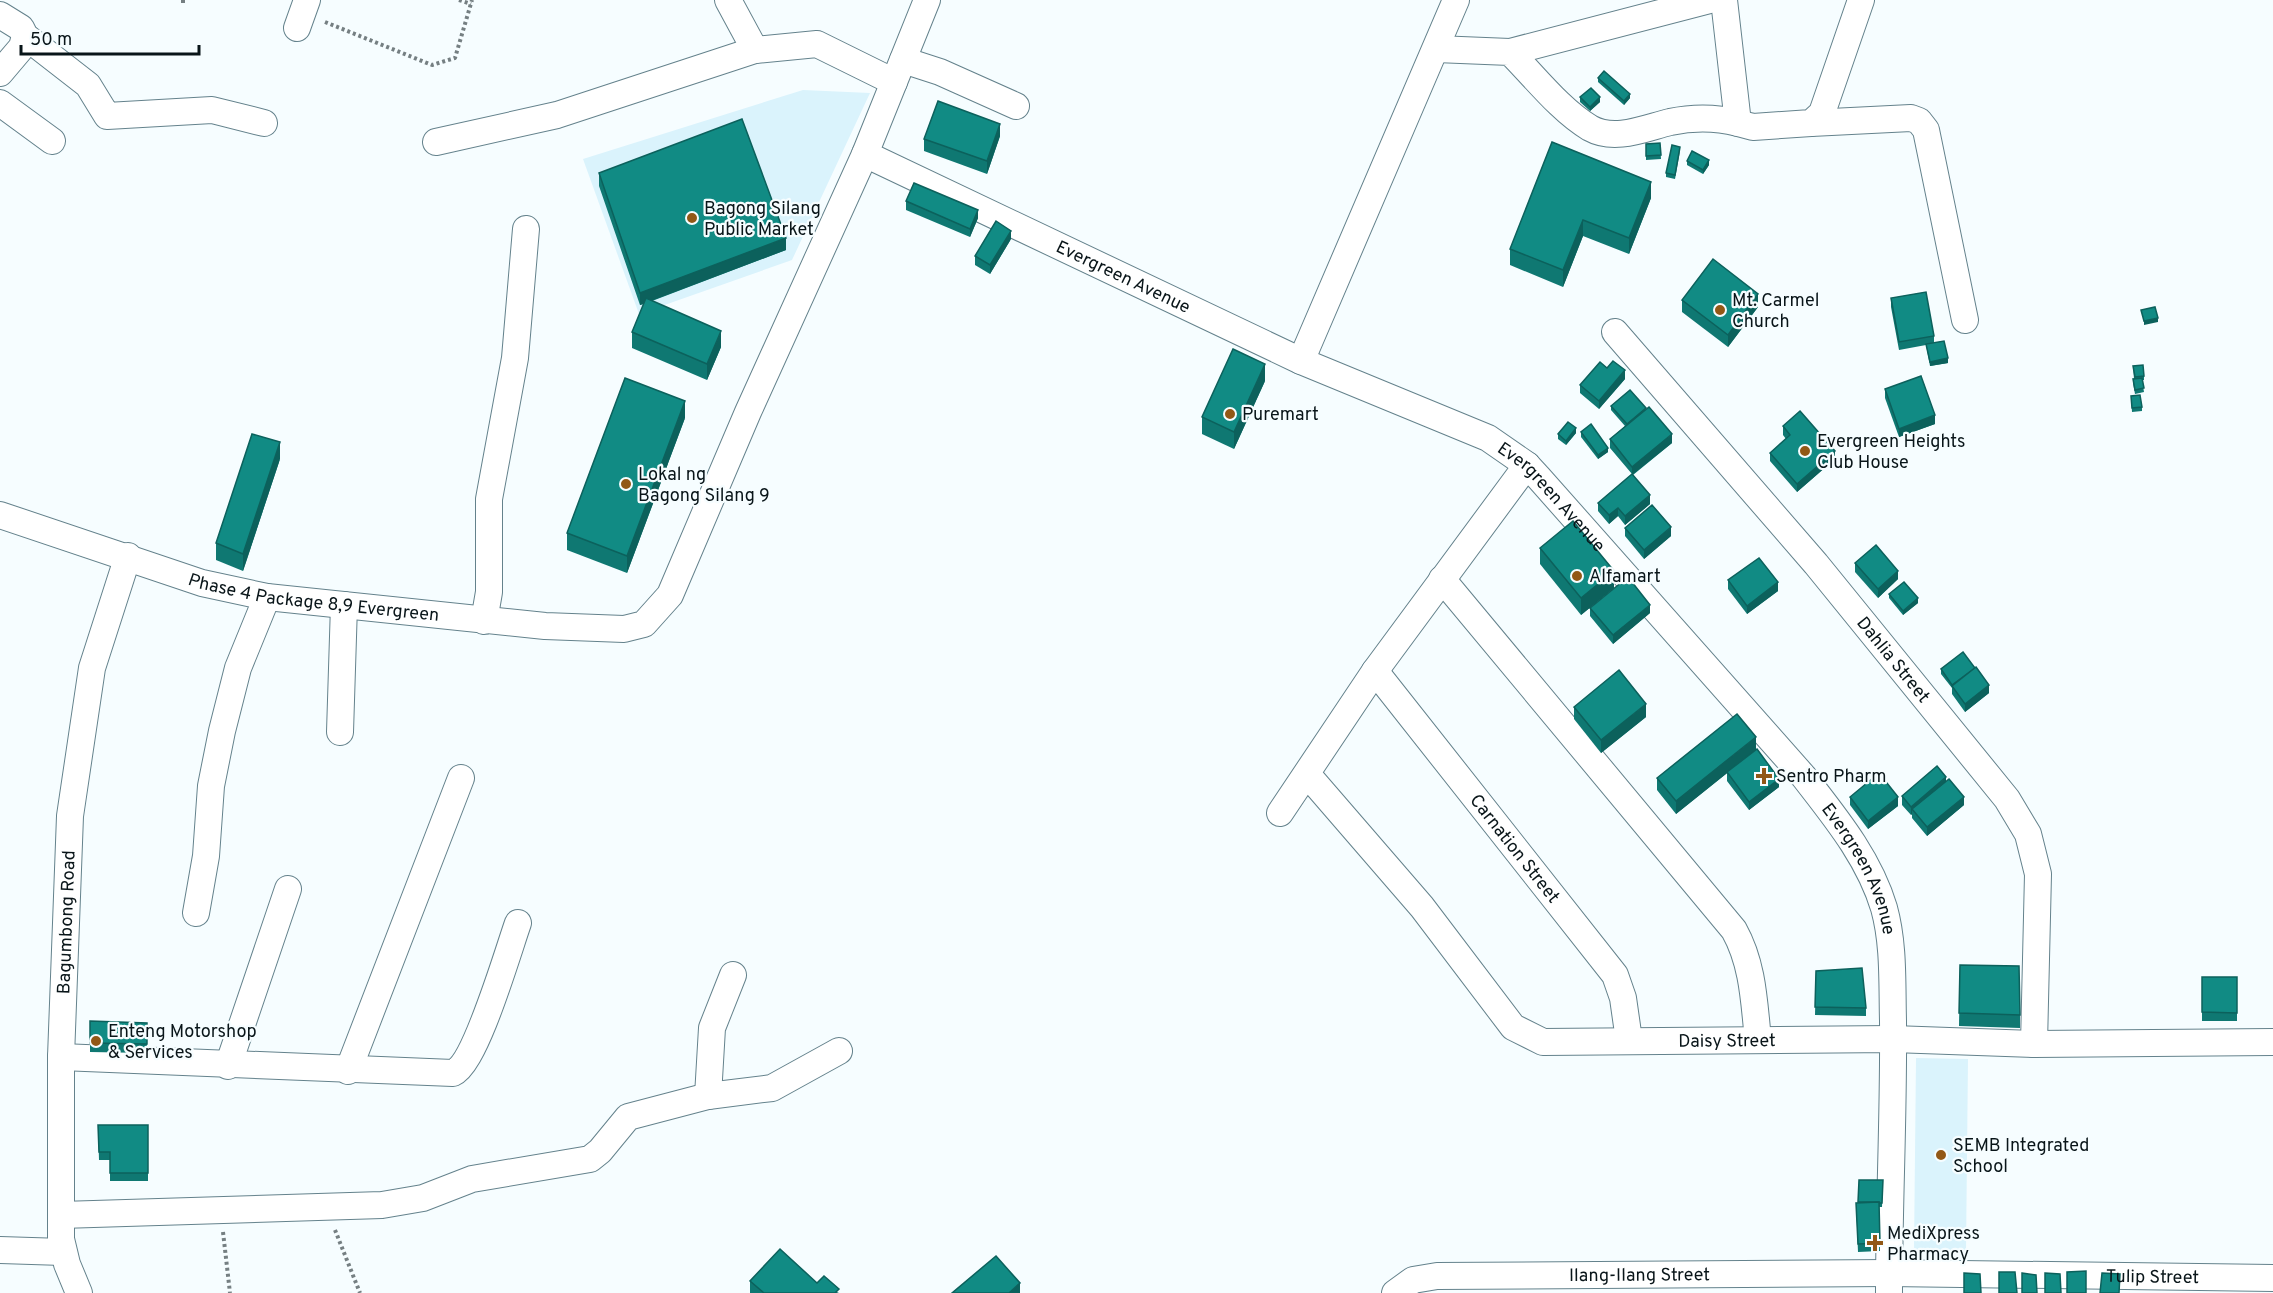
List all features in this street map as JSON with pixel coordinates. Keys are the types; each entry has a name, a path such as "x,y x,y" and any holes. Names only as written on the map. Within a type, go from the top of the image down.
{"street":[{"path":"728,0 755,50"},
{"path":"865,154 927,0"},
{"path":"1301,361 1456,0"},
{"path":"1436,49 1510,52 1710,0"},
{"path":"1724,0 1738,123"},
{"path":"1812,123 1822,113 1861,0"},
{"path":"0,15 21,28 25,36 88,85 107,116 212,110 264,123"},
{"path":"0,73 22,47 25,36"},
{"path":"436,142 557,116 755,50 817,44 898,71 940,72 1016,106"},
{"path":"1510,52 1565,108 1590,128 1604,132 1626,134 1670,122 1714,117 1753,127 1911,118 1919,121 1926,130 1929,142 1965,320"},
{"path":"0,103 52,141"},
{"name":"Evergreen Avenue","path":"865,154 1301,361 1488,438 1527,465 1804,777 1844,828 1871,874 1884,908 1891,945 1893,1039 1889,1283"},
{"name":"Phase 4 Package 8,9 Evergreen","path":"1,518 128,556 202,583 267,597 484,621 571,628 624,629 644,624 670,595 748,412 865,154"},
{"path":"484,621 489,592 489,499 515,358 526,229"},
{"name":"Dahlia Street","path":"1615,333 1823,573 2007,800 2018,817 2028,834 2038,874 2034,1044"},
{"path":"1280,813 1375,671 1527,465"},
{"name":"Bagumbong Road","path":"79,1293 63,1252 61,1215 61,1058 70,816 92,668 128,556"},
{"path":"1442,579 1734,930 1745,950 1752,977 1758,1040"},
{"path":"196,913 206,856 211,786 222,731 238,668 267,597"},
{"path":"340,732 344,605"},
{"name":"Carnation Street","path":"1375,671 1615,975 1623,998 1629,1040"},
{"name":"Daisy Street","path":"1307,774 1422,907 1514,1027 1543,1042 1893,1039 2034,1044 2273,1042"},
{"path":"348,1071 461,778"},
{"path":"228,1066 288,890"},
{"path":"61,1058 348,1071 453,1073 463,1068 478,1036 518,923"},
{"path":"708,1096 712,1028 733,975"},
{"path":"61,1215 403,1203 472,1179 578,1163 590,1159 600,1151 628,1117 708,1096 772,1088 839,1051"},
{"path":"0,1250 63,1252"},
{"name":"Ilang-Ilang Street","path":"1395,1293 1413,1280 1437,1276 1889,1283"},
{"name":"Tulip Street","path":"1889,1283 2273,1278"}],"path":[{"path":"302,13 432,65 455,58 471,2 459,0"},
{"path":"325,1207 360,1293"},
{"path":"222,1210 225,1272 230,1293"}],"shaded area":[{"path":"803,90 870,93 792,260 639,314 583,159"},
{"name":"SEMB Integrated School","path":"1916,1058 1968,1059 1966,1251 1914,1251"}],"building":[{"path":"1604,71 1630,94 1624,101 1598,78"},
{"path":"1591,88 1600,97 1590,107 1580,97"},
{"path":"938,101 1000,124 987,161 924,139"},
{"name":"Bagong Silang Public Market","path":"742,119 786,238 640,293 599,173"},
{"path":"1552,142 1651,182 1629,238 1583,220 1563,270 1510,249"},
{"path":"1660,143 1661,155 1646,156 1646,144"},
{"path":"1672,145 1680,147 1675,175 1666,173"},
{"path":"1692,151 1709,160 1703,170 1687,161"},
{"path":"914,183 978,210 970,229 906,201"},
{"path":"996,221 1011,231 990,265 975,256"},
{"name":"Mt. Carmel Church","path":"1713,259 1758,294 1728,335 1682,300"},
{"path":"1926,292 1934,336 1899,342 1891,298"},
{"path":"646,298 721,331 707,364 632,332"},
{"path":"2155,307 2158,318 2144,321 2141,310"},
{"path":"1944,341 1948,358 1930,362 1926,344"},
{"name":"Puremart","path":"1233,349 1265,364 1234,432 1202,417"},
{"path":"1613,361 1625,370 1599,401 1580,385 1600,362 1607,368"},
{"path":"2143,365 2144,376 2135,377 2133,366"},
{"path":"1921,376 1935,415 1899,429 1885,389"},
{"name":"Lokal ng Bagong Silang 9","path":"625,378 685,401 627,556 567,533"},
{"path":"2142,378 2144,388 2135,390 2133,379"},
{"path":"1630,390 1646,408 1627,424 1611,406"},
{"path":"2140,395 2142,407 2132,408 2131,396"},
{"path":"1649,407 1672,434 1632,467 1610,439"},
{"name":"Evergreen Heights Club House","path":"1800,411 1835,451 1797,484 1770,453 1790,435 1783,426"},
{"path":"1568,422 1576,428 1566,441 1558,434"},
{"path":"1591,424 1608,448 1598,455 1581,432"},
{"path":"252,434 280,442 243,554 216,543"},
{"path":"1632,474 1650,495 1625,516 1618,508 1609,515 1598,503"},
{"path":"1652,505 1671,527 1644,550 1625,528"},
{"name":"Alfamart","path":"1573,521 1614,571 1581,598 1540,548"},
{"path":"1876,545 1898,571 1878,589 1855,563"},
{"path":"1759,558 1778,582 1747,606 1728,580"},
{"path":"1628,577 1650,605 1613,635 1590,608"},
{"path":"1904,582 1918,598 1903,611 1889,594"},
{"path":"1963,652 1975,668 1952,685 1941,669"},
{"path":"1976,667 1989,685 1965,704 1952,686"},
{"path":"1619,670 1646,704 1601,740 1574,707"},
{"path":"1737,714 1756,737 1676,801 1657,778"},
{"path":"1757,749 1779,779 1749,802 1727,772"},
{"path":"1937,766 1946,777 1911,807 1902,796"},
{"path":"1879,773 1898,797 1868,821 1850,797"},
{"path":"1949,779 1964,797 1927,827 1912,809"},
{"path":"1960,965 2019,966 2020,1015 1959,1013"},
{"path":"1862,968 1866,1008 1815,1007 1816,971"},
{"path":"2202,977 2237,977 2237,1013 2202,1012"},
{"path":"90,1021 147,1023 147,1044 90,1043"},
{"path":"98,1125 148,1125 148,1173 110,1173 110,1152 99,1152"},
{"path":"1859,1180 1883,1180 1882,1203 1858,1202"},
{"path":"1879,1202 1880,1243 1858,1244 1856,1203"},
{"path":"780,1249 817,1283 824,1276 839,1289 835,1293 764,1293 750,1281"},
{"path":"996,1256 1020,1283 1009,1293 952,1293"},
{"path":"2086,1271 2086,1293 2067,1293 2067,1272"},
{"path":"1999,1272 2015,1272 2017,1293 1999,1293"},
{"path":"1964,1273 1980,1274 1981,1293 1964,1293"},
{"path":"2022,1273 2036,1275 2037,1293 2022,1293"},
{"path":"2045,1273 2060,1274 2061,1293 2045,1293"},
{"path":"2102,1273 2120,1274 2119,1293 2100,1293"}],"place":[{"name":"Bagong Silang Public Market","path":"692,218"},
{"name":"Mt. Carmel Church","path":"1720,310"},
{"name":"Puremart","path":"1230,414"},
{"name":"Evergreen Heights Club House","path":"1805,451"},
{"name":"Lokal ng Bagong Silang 9","path":"626,484"},
{"name":"Alfamart","path":"1577,576"},
{"name":"Sentro Pharm","path":"1764,776"},
{"name":"Enteng Motorshop & Services","path":"96,1041"},
{"name":"SEMB Integrated School","path":"1941,1155"},
{"name":"MediXpress Pharmacy","path":"1875,1243"}]}
